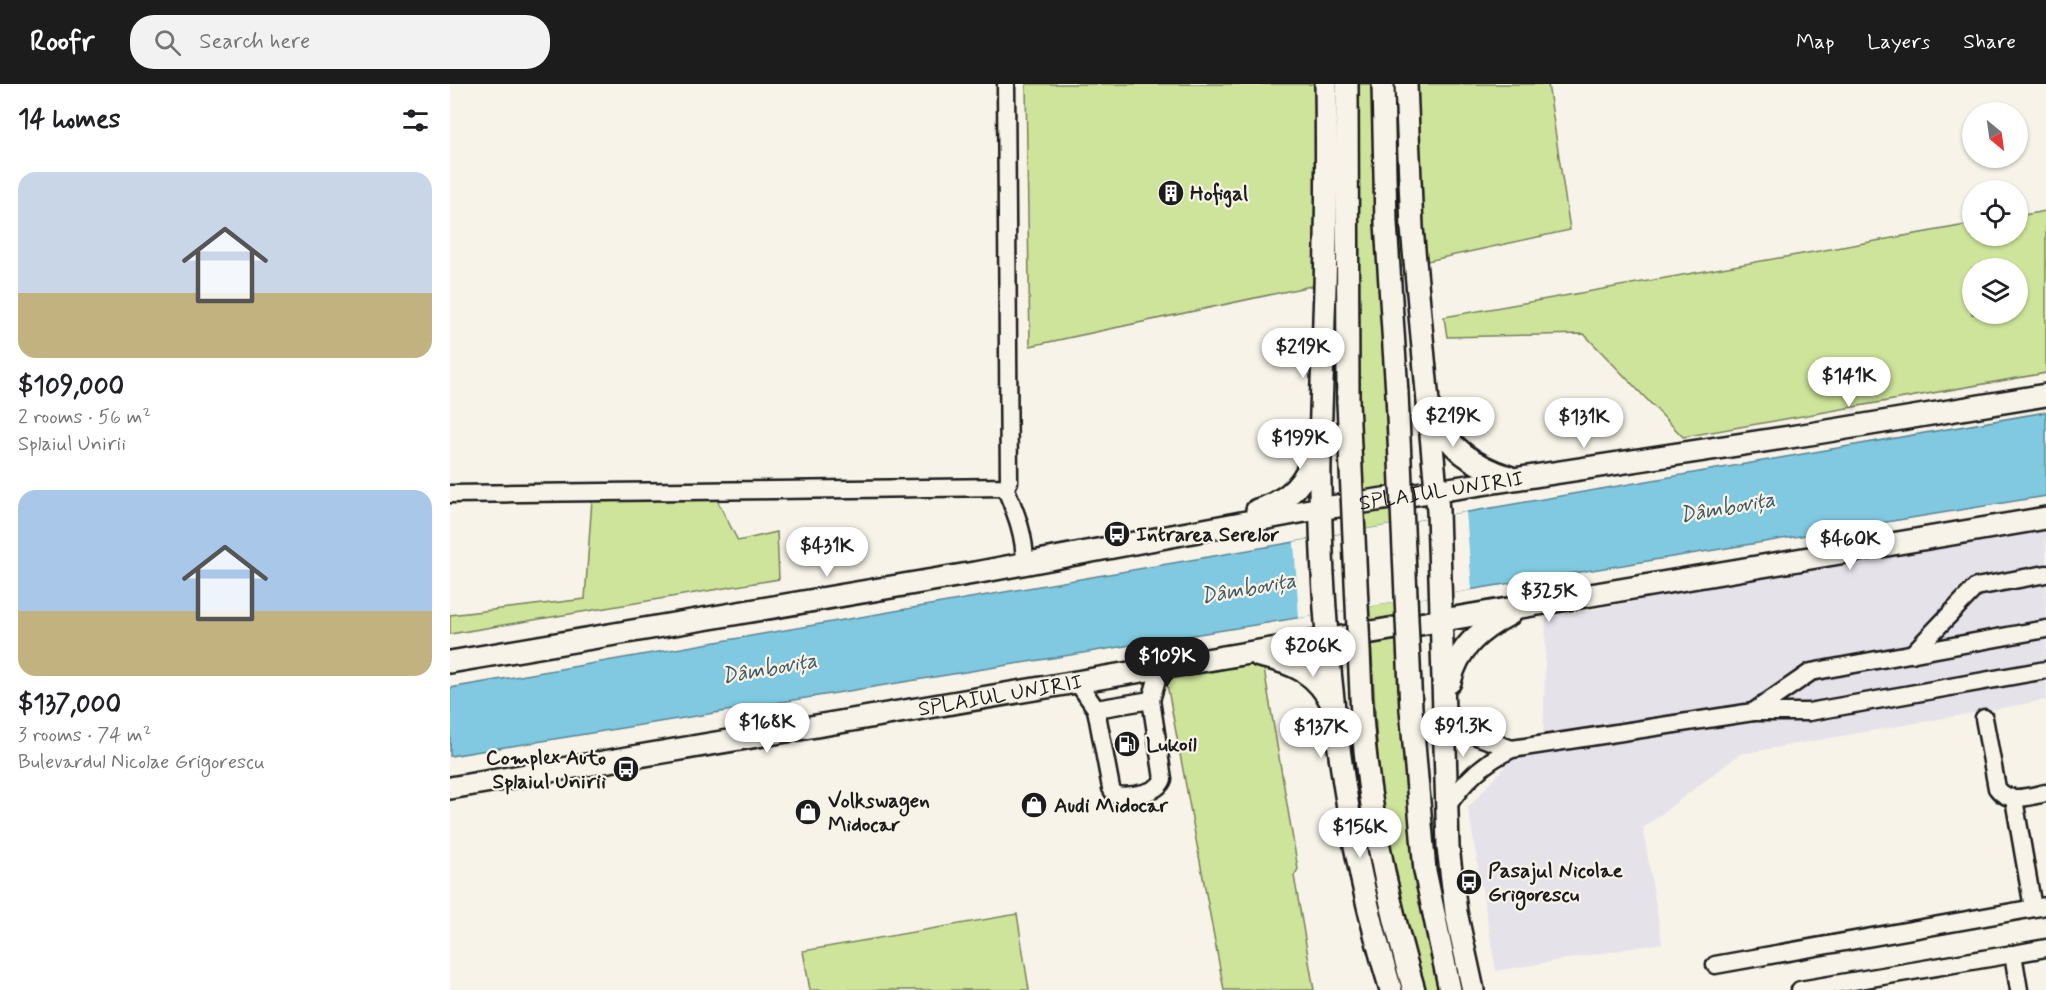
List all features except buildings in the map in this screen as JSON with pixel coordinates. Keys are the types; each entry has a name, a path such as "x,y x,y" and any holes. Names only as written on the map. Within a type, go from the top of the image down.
{"main road":[{"path":"1326,84 1326,270 1320,430 1320,508 1328,640 1346,801 1373,930 1391,990"},
{"path":"1347,84 1348,402 1362,717 1375,836 1395,924 1414,990"},
{"path":"1383,84 1386,223 1397,393 1411,710 1425,871 1450,990"},
{"path":"1406,84 1412,228 1437,489 1444,621 1446,808 1456,912 1473,990"},
{"name":"SPLAIUL UNIRII","path":"450,662 1025,564 1320,508 1816,433 2046,395"},
{"path":"1430,410 1444,434 1463,456 1486,469 1515,478"},
{"path":"1209,528 1270,506 1295,492 1306,475 1320,430"},
{"name":"SPLAIUL UNIRII","path":"450,788 2046,518"},
{"path":"1444,709 1452,673 1462,650 1489,627 1522,608"},
{"path":"1250,654 1289,662 1310,673 1320,684 1336,712"}],"lane":[{"path":"1005,487 1009,482 1006,84"},
{"path":"450,494 1005,487"},
{"path":"1005,487 1020,524 1025,544 1025,564"},
{"path":"1912,654 1976,587 2046,574"},
{"path":"1753,712 1810,672 2046,629"},
{"path":"1078,683 1096,709 1111,788 1115,795 1122,796 1161,786 1163,779 1150,700 1160,669"},
{"path":"1446,808 1463,784 1482,766 1512,749 1753,712 1809,712 2046,670"},
{"path":"1096,709 1150,700"},
{"path":"1444,709 1479,737 1512,749"},
{"path":"1984,718 1997,788 2001,793 2014,799 2046,794"},
{"path":"1714,965 2039,907 2014,799"},
{"path":"1800,990 1825,988 2046,948"},
{"path":"2013,954 2019,990"}],"shaded area":[{"path":"2046,525 2046,700 1740,754 1643,828 1662,943 1496,971 1468,808 1511,759 1543,752 1546,618 1633,602 1683,586"}],"green space":[{"path":"1026,84 1548,84 1570,230 1381,271 1443,990 1422,990 1398,901 1380,797 1360,444 1358,276 1030,346"},
{"path":"2046,211 2046,373 1683,437 1584,334 1447,337 1444,317 1962,226 1962,246 2028,246 2028,214"},
{"path":"716,498 738,541 777,532 779,579 450,634 450,615 585,599 592,499"},
{"path":"1263,663 1298,869 1294,876 1314,990 1224,990 1167,684 1169,679"},
{"path":"1017,914 1029,990 810,990 803,951"}],"water":[{"name":"Dâmbovița","path":"2046,412 2046,496 450,756 450,688"}],"pier":[{"path":"1466,512 1472,590 1299,618 1294,542"}],"place":[{"name":"Hofigal","path":"1171,193"},
{"name":"Intrarea Serelor","path":"1117,534"},
{"name":"Lukoil","path":"1127,744"},
{"name":"Complex Auto Splaiul Unirii","path":"626,769"},
{"name":"Audi Midocar","path":"1034,805"},
{"name":"Volkswagen Midocar","path":"808,812"},
{"name":"Pasajul Nicolae Grigorescu","path":"1469,882"}]}
